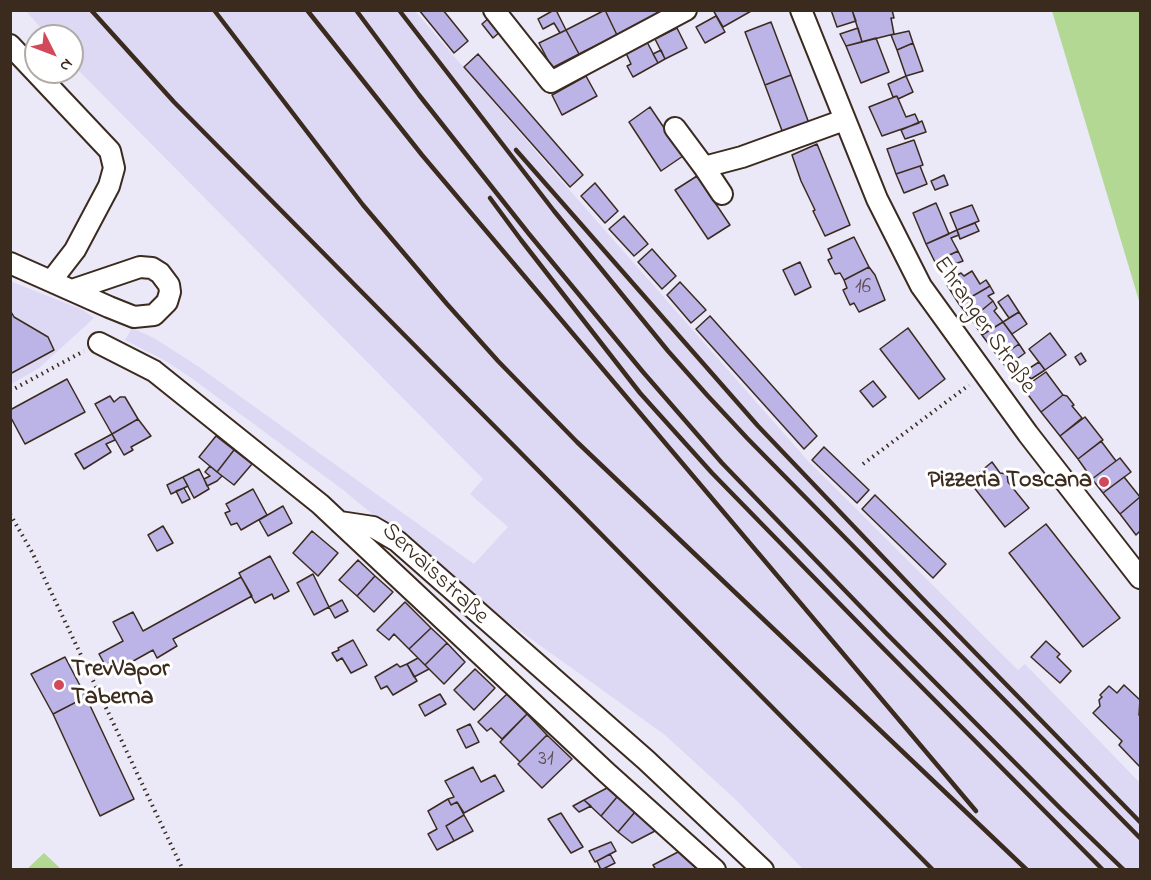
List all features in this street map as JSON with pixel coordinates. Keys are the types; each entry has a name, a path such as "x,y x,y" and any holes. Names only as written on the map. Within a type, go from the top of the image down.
{"street":[{"path":"495,10 551,82 686,10"},
{"name":"Ehranger Straße","path":"801,10 878,199 921,286 1028,434 1140,578"},
{"path":"10,45 110,151 114,168 109,186 75,250 51,281"},
{"path":"704,166 742,157 844,120"},
{"path":"675,128 722,194"},
{"path":"10,263 72,290"},
{"name":"Servaisstraße","path":"99,343 154,371 320,504 607,773 715,870"},
{"path":"340,522 373,527 397,542 637,753 763,870"}],"path":[{"path":"10,391 99,343"},
{"path":"863,464 984,374"},
{"path":"10,514 32,552 183,870"}],"shaded area":[{"path":"26,11 415,11 809,462 1018,670 1025,664 1140,783 1140,869 803,869 735,799 665,735 470,595 342,489 190,377 164,360 125,340 132,328 154,338 199,367 474,564 508,527 470,494 483,479 84,76 84,24 37,24"},
{"path":"10,281 83,310 94,318 39,368 11,384"}],"green space":[{"path":"1052,11 1140,11 1140,304"},
{"path":"44,853 61,869 27,869"}],"building":[{"path":"419,10 443,10 468,41 454,53"},
{"path":"554,10 566,30 560,33 554,23 543,29 538,19"},
{"path":"605,10 657,10 658,13 617,35"},
{"path":"605,10 617,35 579,54 566,30"},
{"path":"713,10 753,10 723,27"},
{"path":"831,10 852,10 856,21 837,27"},
{"path":"852,10 892,10 894,34 862,42"},
{"path":"716,16 725,32 705,43 696,27"},
{"path":"490,17 501,31 493,38 482,24"},
{"path":"771,22 791,75 765,85 745,32"},
{"path":"677,28 687,48 665,59 655,39"},
{"path":"858,28 862,42 846,46 840,34"},
{"path":"566,30 579,54 552,68 539,43"},
{"path":"909,31 913,43 897,50 891,35"},
{"path":"876,38 889,72 861,83 846,46"},
{"path":"646,40 658,63 633,77 627,66 631,64 625,51"},
{"path":"913,43 923,71 906,76 897,50"},
{"path":"661,50 665,59 658,63 653,54"},
{"path":"478,54 583,175 570,187 464,67"},
{"path":"791,75 810,126 784,136 765,85"},
{"path":"586,76 597,96 562,115 552,95"},
{"path":"906,76 913,92 898,99 897,96 893,97 888,84"},
{"path":"897,96 906,117 915,114 919,123 882,136 869,107"},
{"path":"650,107 683,156 661,171 629,122"},
{"path":"922,121 926,132 905,139 901,130"},
{"path":"914,140 923,165 896,174 887,149"},
{"path":"817,144 850,225 825,236 792,155"},
{"path":"920,166 927,184 904,193 896,174"},
{"path":"944,175 948,185 935,190 931,181"},
{"path":"697,176 730,225 708,239 675,190"},
{"path":"595,183 618,211 605,223 581,196"},
{"path":"936,203 949,234 926,244 913,213"},
{"path":"972,205 979,221 957,230 950,213"},
{"path":"624,216 648,244 634,256 609,229"},
{"path":"975,223 979,231 960,239 957,230"},
{"path":"957,230 959,235 951,238 958,251 935,262 926,244"},
{"path":"854,237 869,267 844,280 840,273 835,274 828,260 832,258 828,249"},
{"path":"652,249 676,276 662,289 638,262"},
{"path":"958,251 963,261 947,267 943,258"},
{"path":"800,262 811,287 795,295 783,270"},
{"path":"869,267 875,275 885,300 859,312 854,303 850,305 843,290 847,288 844,280"},
{"path":"972,271 980,284 986,280 990,286 959,304 947,285 957,279 955,276 961,273 964,276"},
{"path":"680,282 706,310 691,323 667,295"},
{"path":"990,286 994,293 988,296 993,301 971,319 959,304"},
{"path":"1008,295 1019,312 1009,318 998,302"},
{"path":"993,301 997,308 994,311 1003,322 982,335 971,319"},
{"path":"10,310 14,317 48,337 54,350 10,374"},
{"path":"1019,312 1027,324 1012,334 1003,322"},
{"path":"710,316 817,436 804,449 696,329"},
{"path":"1003,322 1019,344 999,358 982,335"},
{"path":"908,328 945,379 919,399 880,349"},
{"path":"1050,333 1066,355 1045,370 1029,349"},
{"path":"1019,344 1025,353 1006,367 999,358"},
{"path":"1081,353 1086,361 1080,365 1075,357"},
{"path":"1039,362 1045,370 1031,379 1025,371"},
{"path":"1046,372 1063,395 1041,412 1023,388"},
{"path":"67,379 85,412 25,444 10,416 10,410"},
{"path":"873,381 886,397 873,407 860,391"},
{"path":"1063,395 1067,396 1082,418 1060,436 1041,412"},
{"path":"110,396 114,402 120,397 125,397 138,419 112,434 95,404"},
{"path":"1085,417 1103,440 1078,459 1060,436"},
{"path":"138,419 151,436 131,447 133,450 124,455 112,434"},
{"path":"112,434 115,440 106,444 111,452 84,469 75,454"},
{"path":"216,436 234,450 217,472 199,457"},
{"path":"1101,441 1116,461 1092,479 1078,459"},
{"path":"824,447 869,490 857,503 812,460"},
{"path":"234,450 252,464 234,485 217,472"},
{"path":"1120,458 1131,472 1103,493 1092,479"},
{"path":"992,462 1000,473 1007,474 1008,482 1029,508 1005,527 969,481"},
{"path":"210,466 222,476 207,486 204,479 210,476 205,472"},
{"path":"199,469 209,489 194,498 183,477"},
{"path":"183,477 188,486 171,494 167,485"},
{"path":"1124,477 1140,497 1120,514 1103,493"},
{"path":"184,488 190,499 182,503 176,491"},
{"path":"253,489 267,515 241,530 237,523 231,525 225,513 230,511 226,504"},
{"path":"875,495 946,564 933,578 862,509"},
{"path":"1140,497 1140,531 1136,535 1120,514"},
{"path":"283,506 292,523 268,536 259,520"},
{"path":"1046,524 1120,618 1083,647 1009,553"},
{"path":"163,526 173,543 157,551 148,535"},
{"path":"312,531 338,553 318,576 293,553"},
{"path":"270,556 289,591 274,599 272,594 255,603 239,573"},
{"path":"358,560 375,576 357,596 339,580"},
{"path":"313,574 329,607 314,615 297,583"},
{"path":"375,576 393,592 374,612 357,596"},
{"path":"241,577 252,596 173,639 177,646 157,658 153,650 110,674 99,654 123,641 113,622 133,612 143,631"},
{"path":"342,600 348,611 335,618 329,607"},
{"path":"405,602 431,628 409,649 394,634 389,640 377,630"},
{"path":"431,628 447,643 425,665 409,649"},
{"path":"353,640 367,665 351,673 342,658 337,661 332,653"},
{"path":"1046,641 1060,654 1057,657 1071,671 1060,683 1031,657"},
{"path":"447,643 465,662 444,684 425,665"},
{"name":"TrevVapor Taberna","path":"65,657 86,697 53,714 31,674"},
{"path":"418,658 429,669 414,677 407,664"},
{"path":"397,664 400,667 407,664 417,681 393,695 387,686 381,689 375,677"},
{"path":"475,669 495,688 474,710 454,690"},
{"path":"1124,685 1140,700 1140,767 1119,745 1122,741 1093,713 1100,706 1099,700 1102,697 1100,695 1109,686 1117,693"},
{"path":"440,694 446,704 425,716 419,705"},
{"path":"507,694 527,714 502,739 491,728 487,731 478,722"},
{"path":"86,697 134,799 100,816 53,714"},
{"path":"527,714 547,735 520,762 500,742"},
{"path":"470,724 479,742 466,748 457,730"},
{"path":"547,735 572,759 542,788 518,764"},
{"path":"473,767 481,782 495,775 504,791 464,813 457,802 451,805 448,799 454,797 445,781"},
{"path":"607,788 617,797 601,816 584,800"},
{"path":"617,797 635,812 618,832 601,816"},
{"path":"448,799 451,805 457,802 464,815 446,826 454,841 437,850 428,834 437,829 428,811"},
{"path":"584,800 591,806 579,812 573,806"},
{"path":"635,812 655,831 632,843 618,832"},
{"path":"561,813 583,847 571,853 548,819"},
{"path":"464,815 473,831 454,841 446,826"},
{"path":"611,842 616,851 595,862 589,851"},
{"path":"678,852 698,870 656,870 653,865"},
{"path":"610,854 615,863 601,870 597,861"}],"railway":[{"path":"91,10 174,102 933,870"},
{"path":"214,10 363,205 498,361 577,442 1027,870"},
{"path":"307,10 422,155 976,811"},
{"path":"356,10 419,95 529,234 722,463 886,633 1124,870"},
{"path":"399,10 554,211 668,351 707,395 1140,838"},
{"path":"516,150 758,426 1140,822"},
{"path":"490,198 640,393 712,473 1103,870"}],"place":[{"name":"Pizzeria Toscana","path":"1104,482"},
{"name":"TrevVapor Taberna","path":"59,685"}]}
